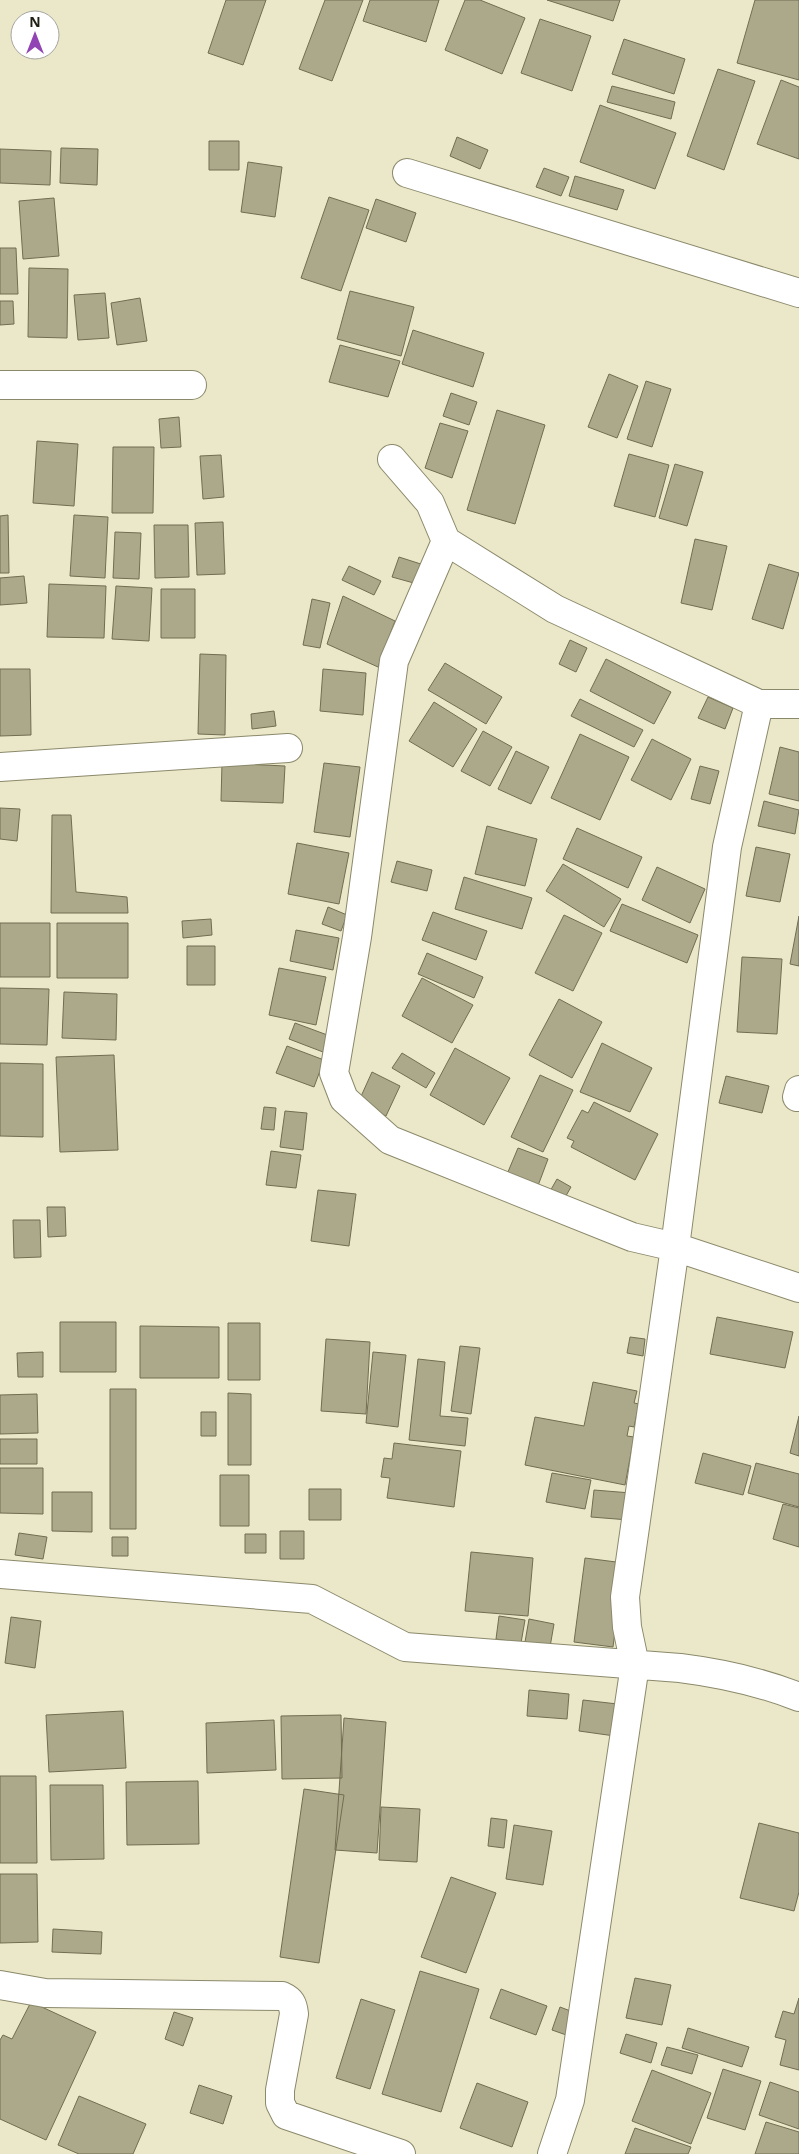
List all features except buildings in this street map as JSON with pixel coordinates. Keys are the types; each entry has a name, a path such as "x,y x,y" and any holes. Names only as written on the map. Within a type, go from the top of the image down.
{"street":[{"path":"407,173 799,293"},
{"path":"0,385 192,385"},
{"path":"392,459 430,503 446,541 555,609 759,704 799,704"},
{"path":"446,541 394,661 357,937 334,1073 344,1099 390,1140 632,1237 675,1247 799,1288"},
{"path":"552,2154 570,2100 635,1665 627,1627 625,1597 675,1247 727,847 759,704"},
{"path":"0,768 288,748"},
{"path":"0,1574 312,1599 405,1647 716,1673 799,1696"},
{"path":"0,1985 44,1993 282,1996 289,2000 293,2006 294,2014 280,2090 280,2103 286,2114 401,2154"}]}
